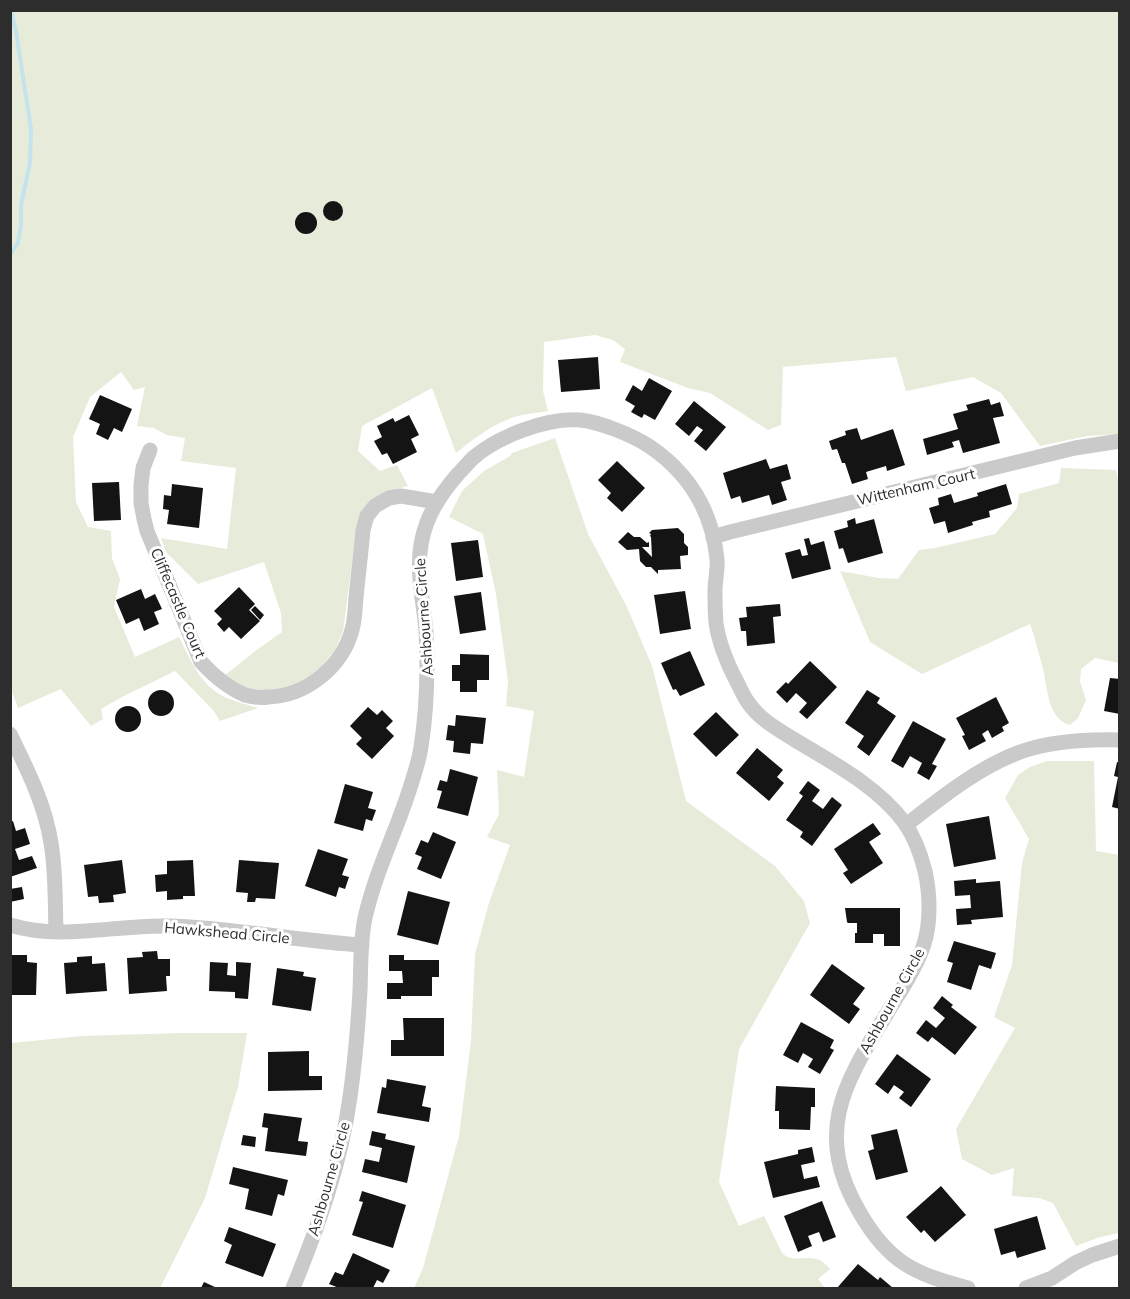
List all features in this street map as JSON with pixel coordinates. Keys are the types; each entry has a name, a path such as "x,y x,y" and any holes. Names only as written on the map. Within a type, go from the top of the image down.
{"street":[{"name":"Ashbourne Circle","path":"293,1288 311,1244 340,1148 350,1100 359,1003 363,924 376,876 402,812 419,757 428,686 426,625 419,551 424,527 437,502 476,456 507,437 562,420 584,420 636,438 678,469 690,484 707,516 718,566 715,586 716,624 720,643 724,657 748,703 768,724 855,778 885,801 906,825 917,847 925,872 930,918 924,946 906,982 849,1078 838,1115 836,1144 838,1161 847,1191 871,1232 888,1253 916,1271 968,1288"},
{"name":"Wittenham Court","path":"713,537 1075,448 1119,441"},
{"name":"Cliffecastle Court","path":"150,450 143,468 141,503 147,531 201,662 212,674 247,696 263,698 290,694 324,675 338,658 352,630 363,530 367,516 375,506 389,498 401,495 437,502"},
{"path":"10,734 44,811 54,870 56,931"},
{"path":"906,825 999,760 1025,750 1080,740 1119,740"},
{"name":"Hawkshead Circle","path":"10,925 36,931 160,926 198,927 362,945"},
{"path":"1026,1288 1052,1278 1092,1255 1119,1246"}],"green space":[{"path":"11,11 1119,11 1119,434 1087,436 1040,446 1001,393 973,377 906,391 896,357 783,367 781,425 768,430 710,393 688,388 620,362 625,349 613,340 595,335 544,342 543,391 548,411 503,421 482,433 456,453 432,388 362,426 358,451 380,471 397,465 408,486 386,492 357,523 343,632 335,650 322,666 294,685 265,691 251,690 224,676 282,632 281,613 264,562 198,584 166,552 161,538 227,549 236,468 181,461 185,438 167,435 154,428 137,426 145,387 134,390 121,372 90,397 73,437 76,502 88,527 111,531 112,558 120,579 114,607 135,657 179,637 198,672 210,687 227,698 258,708 220,721 213,710 175,671 101,709 103,719 91,726 61,689 18,708 11,689"},
{"path":"555,438 588,534 627,607 652,666 686,801 775,866 804,901 810,923 739,1049 719,1182 739,1226 764,1216 782,1253 791,1258 814,1258 830,1269 818,1279 825,1288 414,1288 423,1268 459,1136 471,1041 475,954 489,903 510,845 487,837 499,814 497,770 524,777 534,711 506,706 508,681 496,594 483,534 449,517 462,491 484,471 512,453"},
{"path":"1061,468 1116,470 1119,482 1119,663 1095,658 1081,669 1080,681 1086,700 1078,718 1070,725 1057,717 1053,710 1030,624 922,674 870,642 840,571 898,579 919,550 995,534 1017,508 1019,494 1059,483"},
{"path":"1047,761 1094,761 1096,851 1119,855 1119,1233 1076,1246 1053,1203 1039,1198 1012,1196 1014,1168 992,1175 962,1159 956,1129 1015,1028 994,1017 1012,965 1022,863 1029,839 1005,798 1018,775 1030,767"},
{"path":"247,1033 238,1087 205,1198 160,1288 11,1288 11,1043 83,1036"}],"building":[{"path":"329,201 337,201 343,207 343,215 337,221 329,221 323,215 323,207"},
{"path":"306,212 314,215 317,223 314,231 306,234 298,231 295,223 298,215"},
{"path":"598,357 600,389 561,392 558,360"},
{"path":"649,378 672,391 655,420 644,414 642,418 631,412 635,406 625,400 633,385 642,391"},
{"path":"100,395 132,409 122,432 114,428 108,440 96,434 100,424 89,419"},
{"path":"989,399 991,405 1000,402 1004,416 993,418 1000,443 963,453 959,440 952,442 954,447 927,455 923,439 958,429 953,414 968,410 966,405"},
{"path":"694,401 726,427 706,451 694,441 703,430 697,426 689,436 675,424"},
{"path":"409,415 419,435 411,439 417,452 393,464 387,453 382,455 374,441 382,437 377,426 393,418 395,422"},
{"path":"857,428 861,440 893,429 905,465 887,471 886,466 866,472 868,479 852,484 845,463 842,463 837,449 832,450 829,441 846,435 845,431"},
{"path":"766,459 770,469 787,464 791,479 781,482 787,500 772,505 769,495 742,503 740,496 731,499 723,473"},
{"path":"617,461 645,488 622,512 607,498 611,493 598,480"},
{"path":"119,482 121,520 94,521 92,483"},
{"path":"172,484 203,488 199,528 167,524 169,510 163,509 164,495 171,496"},
{"path":"1006,484 1012,504 989,511 990,517 948,533 945,521 934,524 929,508 939,505 938,498 951,494 954,503"},
{"path":"855,518 856,524 874,519 883,553 848,563 843,548 839,549 834,531 848,527 847,521"},
{"path":"678,528 684,534 684,543 688,547 688,555 680,556 681,569 658,570 658,574 640,561 639,549 627,550 618,542 628,532 634,537 640,537 647,543 649,542 649,547 642,547 652,557 651,534 649,533 652,530"},
{"path":"809,538 811,545 824,541 831,569 792,579 785,553 800,549 802,556 808,555 804,539"},
{"path":"478,540 483,577 456,581 451,543"},
{"path":"239,587 255,604 249,610 260,621 241,639 229,627 224,632 217,624 222,619 214,611"},
{"path":"141,589 145,599 155,594 162,609 154,612 159,624 144,631 139,618 126,624 116,600"},
{"path":"685,591 691,629 660,634 654,595"},
{"path":"481,592 486,630 460,634 454,596"},
{"path":"780,604 781,616 773,617 775,643 747,646 746,631 741,631 739,618 747,617 746,607"},
{"path":"255,606 264,615 260,620 251,610"},
{"path":"690,651 705,685 680,696 676,689 673,690 661,663"},
{"path":"460,654 489,655 489,680 477,680 477,692 460,692 460,681 452,681 452,665 460,665"},
{"path":"810,661 837,687 807,719 799,712 807,703 796,693 787,703 776,692 786,682 788,684"},
{"path":"1110,678 1120,679 1120,714 1104,711"},
{"path":"161,690 170,694 174,703 170,712 161,716 152,712 148,703 152,694"},
{"path":"867,690 880,698 877,703 896,716 869,756 857,747 864,736 845,723"},
{"path":"996,697 1009,723 1002,727 1004,731 992,738 988,730 982,734 986,741 969,750 962,736 965,735 956,718"},
{"path":"128,706 137,710 141,719 137,728 128,732 119,728 115,719 119,710"},
{"path":"368,707 377,715 382,710 393,721 386,728 394,736 372,759 356,744 362,738 350,726"},
{"path":"716,712 739,735 716,757 693,734"},
{"path":"456,715 486,718 483,744 471,743 470,754 453,752 454,741 446,740 448,725 455,726"},
{"path":"913,721 946,739 932,764 937,766 929,780 917,773 922,763 910,756 903,768 891,761"},
{"path":"757,748 783,770 777,777 784,783 769,801 736,773"},
{"path":"1117,762 1120,763 1120,809 1112,807 1118,777 1114,776"},
{"path":"450,769 478,777 468,816 437,808 442,791 437,790 440,780 447,782"},
{"path":"808,781 820,790 812,801 823,809 832,797 842,805 812,846 800,837 803,832 786,820 803,796 799,793"},
{"path":"345,784 373,792 368,808 376,810 372,821 366,819 363,831 334,823"},
{"path":"989,816 996,859 954,867 946,824"},
{"path":"13,821 16,831 25,828 30,844 15,849 19,860 32,856 37,868 10,877 10,822"},
{"path":"873,823 881,834 869,842 883,863 851,884 843,873 848,870 834,849"},
{"path":"433,832 456,842 441,879 417,869 422,857 415,854 421,840 428,843"},
{"path":"318,849 348,859 342,875 349,877 345,889 339,887 336,897 305,886"},
{"path":"122,860 126,893 113,895 114,902 99,903 98,896 88,897 84,865"},
{"path":"193,860 195,896 167,900 167,891 156,892 155,875 167,874 167,861"},
{"path":"239,860 279,863 275,899 256,898 255,902 247,902 248,893 236,892"},
{"path":"976,879 976,883 1000,881 1003,917 971,920 972,924 957,925 956,909 971,908 970,895 955,896 954,881"},
{"path":"22,887 24,899 10,902 10,889"},
{"path":"408,891 450,902 438,945 397,935"},
{"path":"845,908 900,908 900,946 884,946 884,934 873,934 873,943 855,943 857,923 847,922"},
{"path":"954,941 996,953 991,969 979,965 971,990 947,982 953,963 947,961"},
{"path":"157,951 158,959 170,959 170,976 166,976 167,991 129,994 127,958 143,957 142,952"},
{"path":"10,955 27,955 27,962 37,963 36,995 10,995"},
{"path":"389,955 404,955 404,960 439,960 439,977 432,977 432,996 401,996 401,999 387,999 387,983 403,983 402,971 389,971"},
{"path":"92,956 92,964 105,963 107,991 66,994 64,963 77,962 77,957"},
{"path":"210,962 228,963 227,975 236,976 236,962 251,963 248,999 235,998 235,992 209,991"},
{"path":"832,964 865,988 853,1004 860,1009 849,1024 810,995"},
{"path":"277,968 304,972 303,976 316,978 311,1011 272,1005"},
{"path":"942,996 953,1005 951,1007 977,1027 955,1055 932,1037 928,1042 916,1033 926,1020 936,1028 945,1018 933,1008"},
{"path":"403,1018 444,1018 444,1056 391,1056 391,1040 404,1040"},
{"path":"801,1022 834,1040 830,1048 834,1050 820,1074 808,1067 813,1059 803,1053 798,1063 783,1055"},
{"path":"309,1051 309,1076 322,1076 322,1090 268,1091 268,1052"},
{"path":"897,1054 931,1079 911,1107 899,1098 904,1092 894,1085 888,1094 875,1084"},
{"path":"387,1079 426,1086 422,1106 431,1108 429,1122 377,1113 382,1087 386,1088"},
{"path":"776,1086 815,1088 815,1107 811,1107 810,1130 779,1129 779,1111 775,1111"},
{"path":"264,1113 302,1118 298,1141 308,1142 306,1156 265,1151 268,1128 262,1127"},
{"path":"897,1129 908,1172 876,1180 868,1151 874,1149 871,1135"},
{"path":"372,1131 386,1134 385,1139 415,1146 407,1183 362,1172 365,1159 379,1162 382,1148 369,1145"},
{"path":"243,1135 256,1137 255,1147 241,1145"},
{"path":"812,1147 815,1162 801,1165 804,1179 817,1176 820,1187 773,1198 764,1162 798,1154 798,1150"},
{"path":"233,1167 288,1180 284,1196 278,1194 272,1216 245,1209 249,1189 229,1184"},
{"path":"941,1186 966,1215 935,1242 924,1230 921,1233 906,1217"},
{"path":"362,1191 406,1205 393,1248 352,1235 363,1202 359,1201"},
{"path":"822,1201 836,1237 823,1242 819,1232 808,1236 812,1246 798,1252 784,1216"},
{"path":"1037,1216 1046,1249 1017,1258 1015,1251 1001,1255 994,1229"},
{"path":"229,1227 276,1244 263,1277 225,1263 232,1245 224,1241"},
{"path":"353,1253 390,1270 383,1283 377,1280 373,1288 339,1288 329,1284 335,1272 343,1275"},
{"path":"858,1264 878,1280 880,1277 893,1288 837,1288"},
{"path":"204,1282 217,1288 201,1288"}],"waterway":[{"path":"10,255 18,243 21,205 30,163 31,129 11,10"}]}
